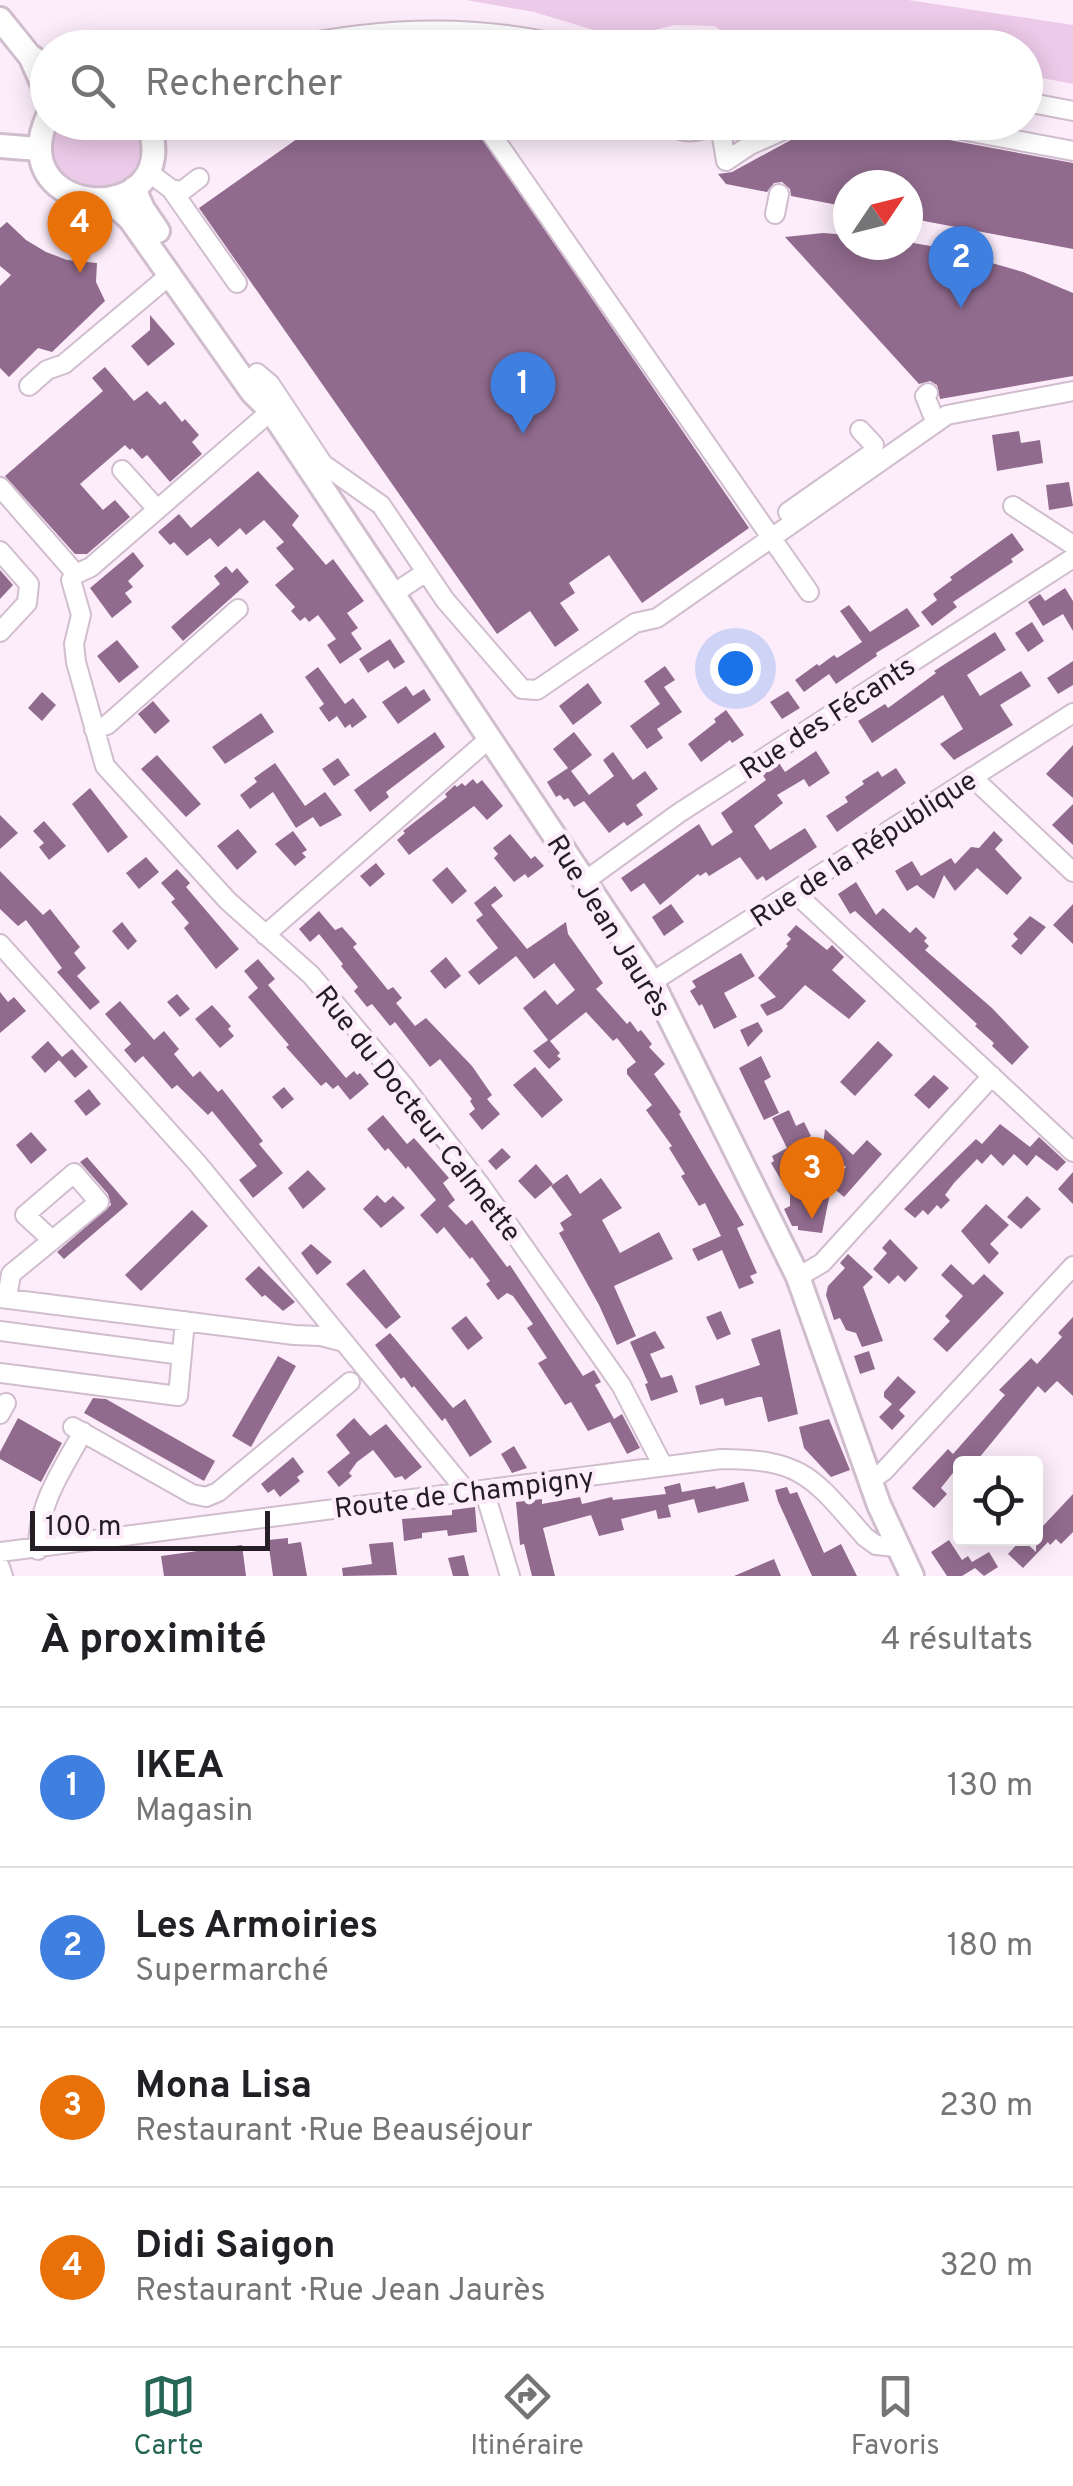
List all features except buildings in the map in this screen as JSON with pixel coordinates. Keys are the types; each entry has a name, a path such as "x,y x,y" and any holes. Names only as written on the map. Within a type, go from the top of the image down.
{"main road":[{"path":"0,19 30,52"},
{"path":"41,140 39,148 44,168 62,191 80,200 110,201 140,180 152,157 152,140"},
{"path":"0,146 39,148"},
{"name":"Rue Jean Jaurès","path":"140,180 142,210 257,373 270,411"},
{"name":"Rue Jean Jaurès","path":"110,201 130,219 252,392 270,411 652,982 798,1276 870,1481 912,1576"}],"street":[{"path":"1043,105 1073,111"},
{"path":"496,140 809,592"},
{"path":"722,140 726,161 760,140"},
{"path":"1015,140 1073,151"},
{"path":"140,180 182,191 200,178"},
{"path":"171,189 236,283"},
{"path":"29,386 47,370 64,364 170,275"},
{"path":"257,373 270,384 323,464 376,499 445,600 522,689 537,690 636,623 657,618 936,423 958,411 1073,390"},
{"path":"928,394 925,396 936,423"},
{"path":"0,487 76,574 91,567 270,411"},
{"path":"788,512 872,453 874,445 860,430"},
{"path":"122,470 157,509"},
{"path":"1013,506 1073,544"},
{"path":"0,551 29,584 28,603 0,632"},
{"name":"Rue des Fécants","path":"585,881 679,813 1073,558"},
{"path":"393,594 426,572"},
{"name":"Rue du Docteur Calmette","path":"76,574 71,587 81,622 74,650 105,766 228,902 310,975 404,1086 482,1186 622,1385 662,1466"},
{"path":"94,729 107,726 238,609"},
{"name":"Rue de la République","path":"652,982 1073,713"},
{"path":"265,935 490,738"},
{"path":"972,777 1073,872"},
{"path":"794,892 1073,1152"},
{"path":"0,944 198,1164 363,1365 476,1491 510,1576"},
{"path":"798,1276 822,1262 992,1076"},
{"path":"52,1240 11,1274 4,1298 345,1343"},
{"path":"870,1481 1073,1266"},
{"path":"320,1312 322,1342"},
{"path":"0,1373 178,1396 185,1321"},
{"path":"0,1332 182,1355"},
{"path":"322,1342 363,1365"},
{"path":"38,1550 37,1533 44,1505 78,1429 196,1496 206,1497 218,1492 350,1382"},
{"name":"Route de Champigny","path":"0,1552 721,1459 762,1459 805,1474 865,1537 876,1545 896,1547"},
{"path":"206,1497 202,1505 209,1526"},
{"path":"0,1567 2,1576"}],"shaded area":[{"path":"466,0 908,0 1073,25 1073,84 1043,78 1043,30 721,30 714,26 675,25 654,30 594,30 534,12"},
{"path":"53,140 144,140 146,145 135,176 123,187 91,193 63,177 51,150"}],"place":[{"name":"Didi Saigon","path":"80,273"},
{"name":"Les Armoiries","path":"961,308"},
{"name":"IKEA","path":"523,434"},
{"name":"Mona Lisa","path":"812,1219"}]}
